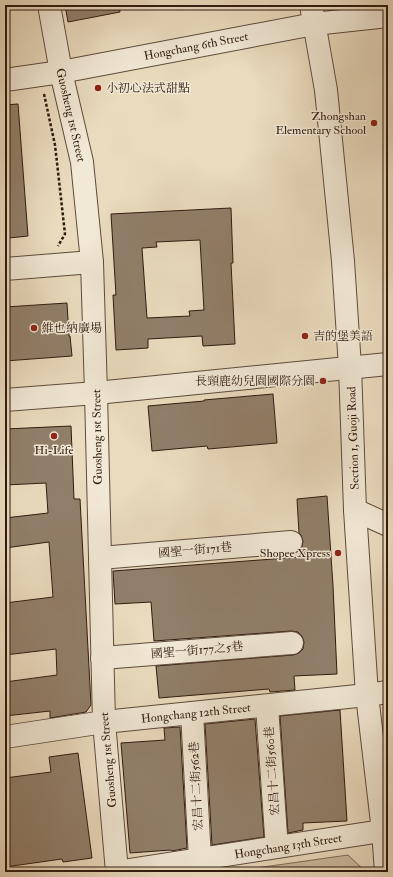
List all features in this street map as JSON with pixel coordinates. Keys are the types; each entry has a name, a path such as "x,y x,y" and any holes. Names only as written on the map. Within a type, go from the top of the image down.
{"street":[{"name":"Guosheng 1st Street","path":"49,5 61,72 82,162 92,262 104,722 117,872"},
{"name":"Hongchang 6th Street","path":"5,80 61,72 313,14 388,16"},
{"name":"Section 1, Guoji Road","path":"313,14 326,90 343,261 350,367 356,510 378,694 386,872"},
{"path":"5,269 92,262"},
{"path":"5,400 96,393 388,364"},
{"path":"356,510 388,525"},
{"name":"國聖一街171巷","path":"100,558 291,542"},
{"name":"國聖一街177之5巷","path":"102,658 292,643"},
{"name":"Hongchang 12th Street","path":"5,736 104,722 378,694"},
{"name":"宏昌十二街560巷","path":"267,706 276,835"},
{"name":"宏昌十二街562巷","path":"192,713 200,859"},
{"name":"Hongchang 13th Street","path":"117,872 385,831"}],"path":[{"path":"44,94 55,145 64,234 56,248"}],"shaded area":[{"path":"329,5 379,5 388,10 330,14"},
{"path":"348,855 366,872 228,872"}],"building":[{"path":"65,5 119,5 120,12 68,22"},
{"path":"18,104 28,236 9,238 8,221 5,222 5,105"},
{"path":"231,208 233,263 231,263 235,344 203,346 202,336 148,339 148,348 116,350 113,295 116,295 111,214","holes":["200,240 204,310 189,311 190,316 147,318 142,248 157,247 156,242"]},
{"name":"維也納廣場","path":"67,303 72,356 5,361 5,307"},
{"path":"273,394 277,443 208,449 207,446 152,451 148,406"},
{"path":"71,426 74,499 80,499 91,705 86,712 50,718 50,711 5,716 5,682 57,675 56,649 5,655 5,603 53,597 49,542 5,548 5,518 48,513 46,483 5,485 5,429"},
{"path":"327,496 337,674 294,676 295,690 270,692 269,689 159,698 156,666 293,655 299,653 303,649 304,642 302,636 298,632 291,631 154,641 151,602 115,604 113,571 300,557 300,550 303,541 299,533 297,499"},
{"path":"340,710 347,821 303,823 303,830 288,833 280,716"},
{"path":"255,719 264,837 212,845 205,724"},
{"path":"180,727 187,848 172,851 130,853 121,743 165,740 164,728"},
{"path":"78,753 92,858 63,862 62,859 5,867 5,778 51,772 49,757"}],"place":[{"name":"小初心法式甜點","path":"98,88"},
{"name":"Zhongshan Elementary School","path":"374,123"},
{"name":"維也納廣場","path":"34,328"},
{"name":"吉的堡美語","path":"305,336"},
{"name":"長頸鹿幼兒園國際分園","path":"323,381"},
{"name":"Hi-Life","path":"54,436"},
{"name":"Shopee Xpress","path":"338,553"}]}
